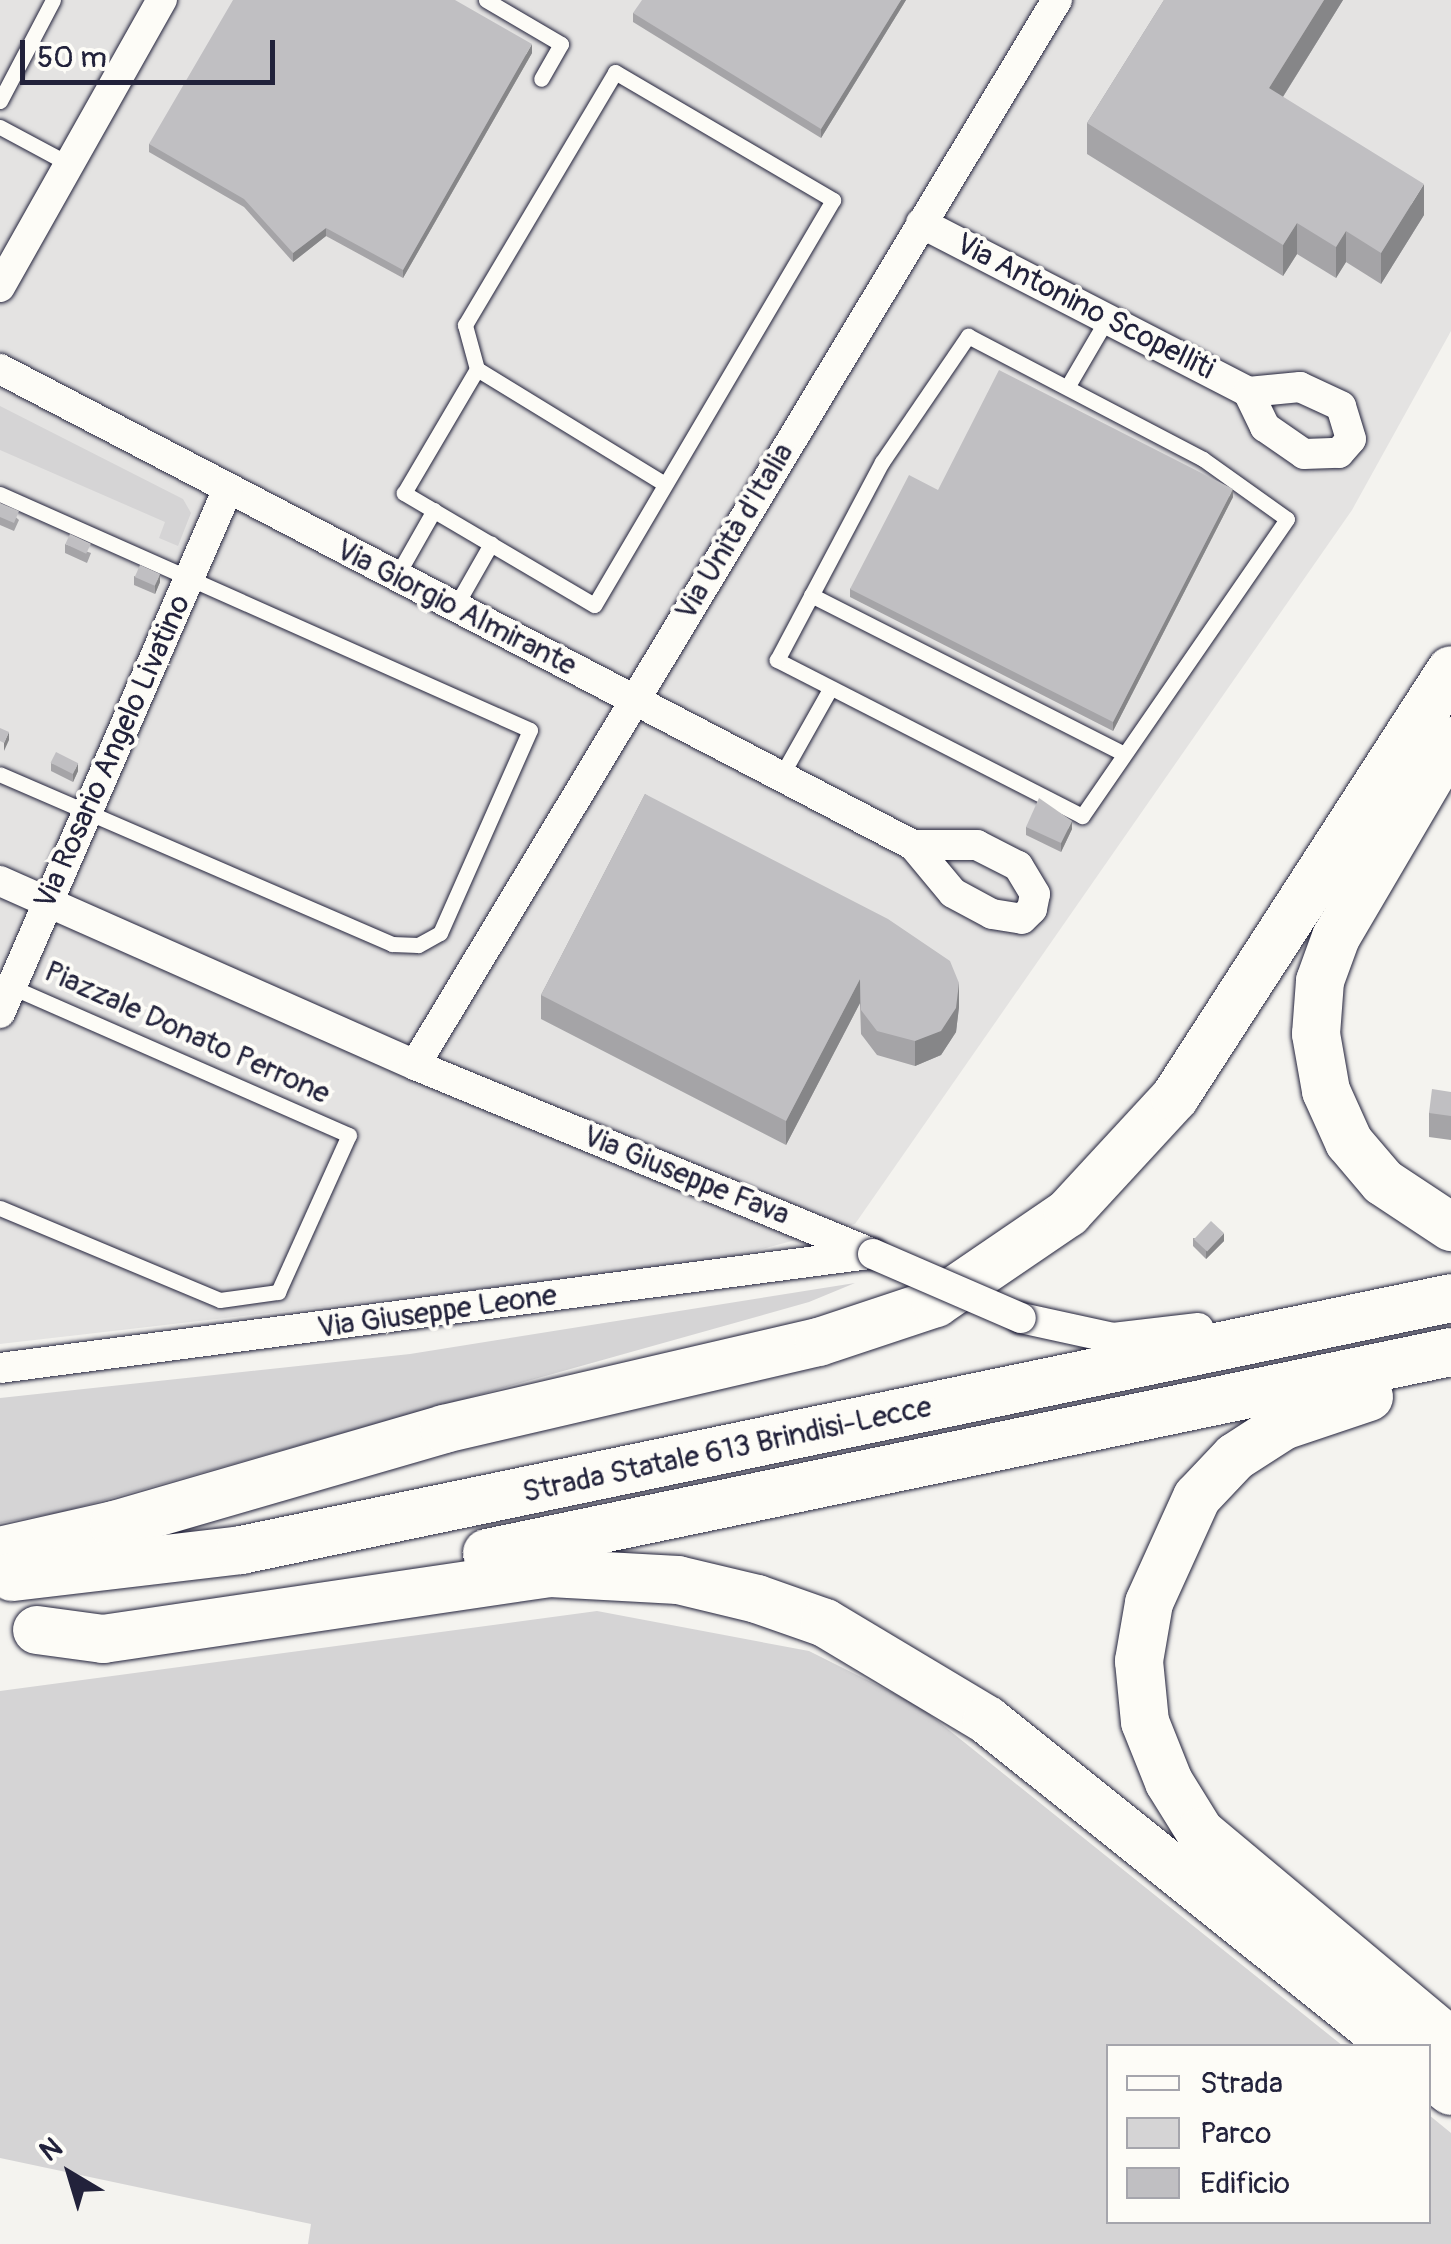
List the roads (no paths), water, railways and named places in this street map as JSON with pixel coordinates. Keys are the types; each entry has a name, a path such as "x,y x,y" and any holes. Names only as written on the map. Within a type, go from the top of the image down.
{"highway":[{"path":"0,1551 114,1525 444,1429 819,1342 936,1303 1068,1213 1175,1097 1451,670"},
{"path":"1451,741 1336,937 1320,980 1316,1034 1326,1091 1348,1142 1384,1182 1451,1227"},
{"name":"Strada Statale 613 Brindisi-Lecce","path":"0,1578 241,1550 1451,1298"},
{"name":"Strada Statale 613 Brindisi-Lecce","path":"19,1631 294,1592 1451,1352"},
{"path":"1451,1378 1339,1404 1283,1426 1234,1457 1197,1497 1167,1553 1149,1602 1139,1661 1145,1722 1169,1782 1200,1832 1451,2042"},
{"path":"19,1631 103,1639 550,1574 678,1580 757,1599 843,1632 987,1720 1392,2044"},
{"path":"1431,2075 1451,2091"}],"street":[{"path":"0,287 162,0"},
{"name":"Via Unità d'Italia","path":"416,1064 1056,0"},
{"name":"Via Antonino Scopelliti","path":"921,223 1248,392"},
{"name":"Via Giorgio Almirante","path":"0,369 912,845"},
{"name":"Via Rosario Angelo Livatino","path":"4,993 48,902 228,491"},
{"name":"Via Giuseppe Fava","path":"0,881 416,1064 1021,1318 1113,1338 1290,1308 1398,1309"},
{"name":"Via Giuseppe Leone","path":"0,1368 873,1254"}],"lane":[{"path":"0,101 53,0"},
{"path":"486,0 561,44 541,80"},
{"path":"477,369 404,493 594,604 665,484 833,200 614,72 465,325 477,369 665,484"},
{"path":"0,127 69,164"},
{"path":"1069,384 1107,319"},
{"path":"968,336 1069,384 1203,459 1287,519 1082,816 777,660 882,462 968,336"},
{"path":"0,494 191,575 530,730 440,932 418,945 392,944 0,774"},
{"path":"396,577 434,510"},
{"path":"454,608 491,544"},
{"path":"811,594 1123,753"},
{"path":"781,776 830,689"},
{"name":"Piazzale Donato Perrone","path":"0,1208 220,1300 278,1292 349,1134 4,993"}]}
